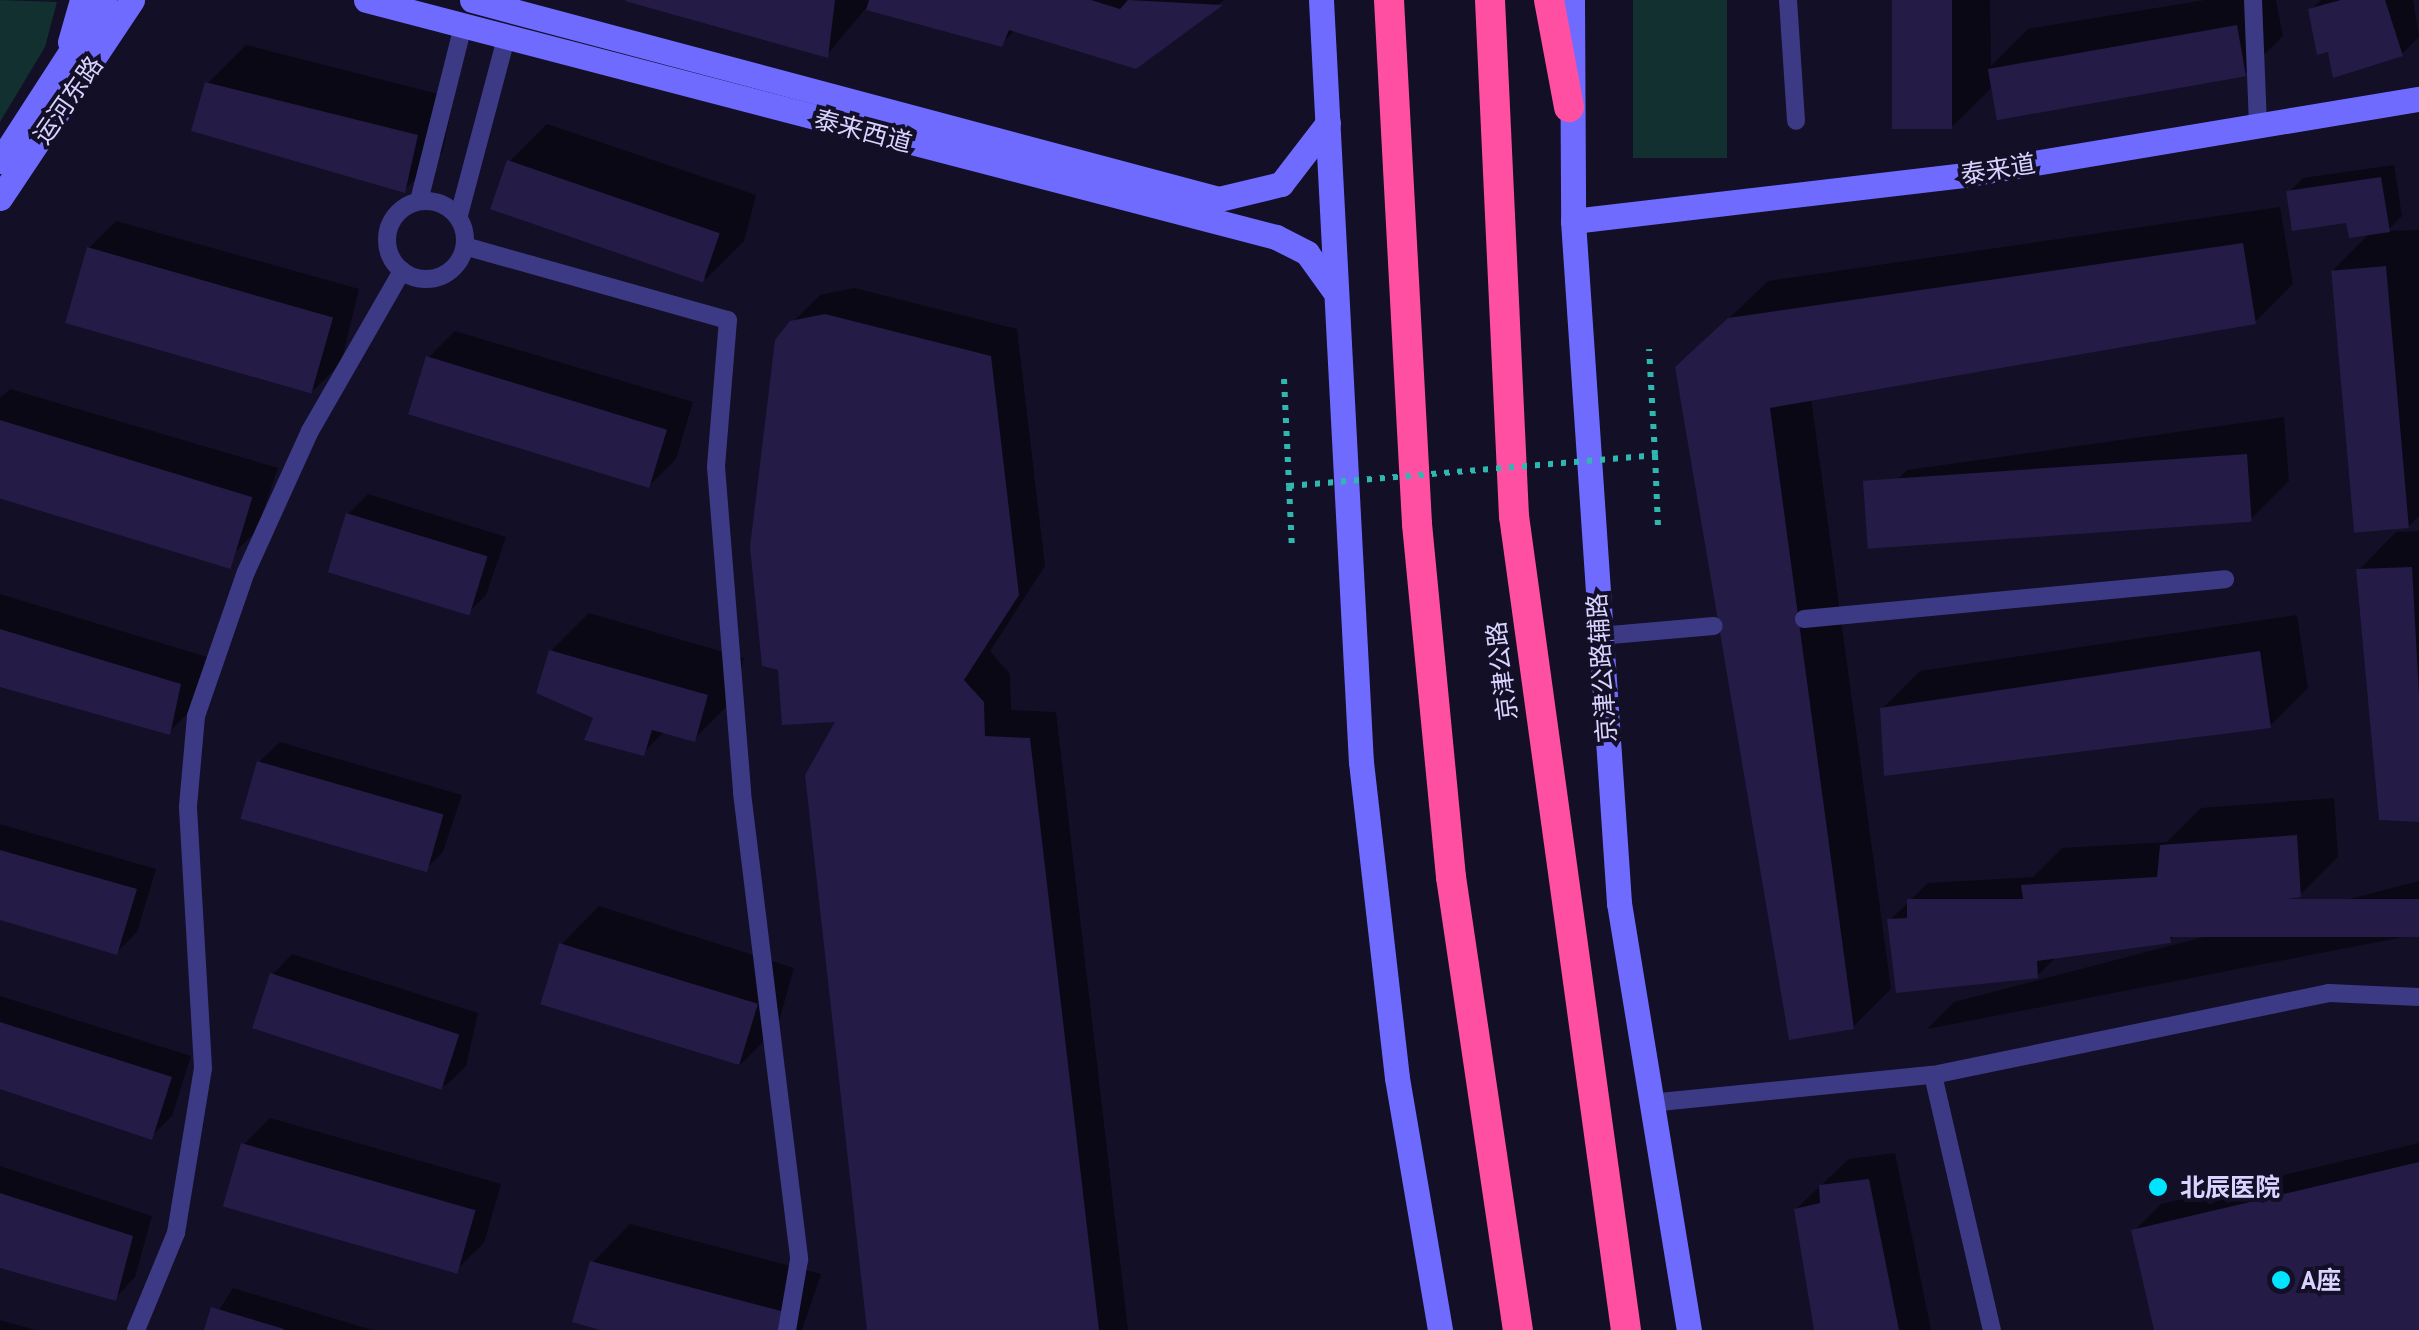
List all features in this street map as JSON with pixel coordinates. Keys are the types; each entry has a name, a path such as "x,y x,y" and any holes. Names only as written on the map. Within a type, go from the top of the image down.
{"highway":[{"path":"1389,0 1418,524 1451,877 1518,1330"},
{"name":"京津公路","path":"1490,0 1514,516 1626,1330"},
{"path":"1549,0 1569,107"}],"street":[{"path":"51,88 82,0"},
{"path":"0,161 51,88 104,0"},
{"path":"116,30 119,0"},
{"name":"运河东路","path":"0,198 116,30 132,0"},
{"name":"泰来西道","path":"366,0 1276,237 1307,253 1336,296"},
{"name":"泰来西道","path":"472,0 1220,199 1280,184 1328,123"},
{"path":"1322,0 1361,762 1397,1078 1440,1330"},
{"name":"京津公路辅路","path":"1572,0 1569,107 1574,221 1620,903 1689,1330"},
{"name":"泰来道","path":"1574,221 1963,175 2419,99"}],"lane":[{"path":"1788,0 1796,121"},
{"path":"2253,0 2258,126"},
{"path":"402,271 385,236 419,201 463,26"},
{"path":"468,248 460,214 506,38"},
{"path":"419,201 460,214"},
{"path":"402,271 443,278 468,248"},
{"path":"468,248 728,320 716,467 742,792 799,1260 787,1330"},
{"path":"136,1330 176,1232 204,1068 188,806 196,716 246,572 310,431 402,271"},
{"path":"1804,619 2225,579"},
{"path":"1599,636 1714,626"},
{"path":"1650,1103 1933,1075 2329,993 2419,997"},
{"path":"1933,1075 1992,1330"}],"path":[{"path":"1649,349 1658,526"},
{"path":"1284,379 1292,550"},
{"path":"1289,486 1655,455"}],"green space":[{"path":"0,0 57,2 45,47 0,122"},
{"path":"1633,0 1727,0 1727,158 1633,158"}],"building":[{"path":"626,0 835,0 828,58 625,1"},
{"path":"869,0 1091,0 1120,9 1128,0 1223,5 1136,69 1009,30 1002,47 866,10"},
{"path":"1892,0 1952,0 1952,129 1892,129"},
{"path":"2341,0 2385,0 2403,56 2333,78 2328,52 2317,55 2308,9"},
{"path":"2237,25 2246,76 1997,120 1988,69"},
{"path":"205,82 418,135 405,193 191,131"},
{"path":"507,160 720,233 703,282 490,209"},
{"path":"2381,177 2390,232 2349,238 2346,223 2292,231 2286,191"},
{"path":"2243,243 2256,324 1770,408 1854,1029 1789,1040 1675,367 1728,318"},
{"path":"87,247 333,318 311,394 65,323"},
{"path":"2386,266 2409,528 2354,533 2331,271"},
{"path":"825,314 991,356 1019,595 964,680 984,702 985,736 1030,738 1099,1330 867,1330 805,775 835,722 782,725 778,670 762,666 750,547 775,340 790,321"},
{"path":"426,356 667,430 649,488 408,414"},
{"path":"0,420 252,497 231,569 0,498"},
{"path":"2247,454 2252,522 1868,549 1863,481"},
{"path":"346,513 488,556 469,616 328,572"},
{"path":"2412,567 2419,695 2419,822 2379,820 2356,569"},
{"path":"0,629 181,684 170,735 0,687"},
{"path":"549,650 708,695 695,742 652,730 644,756 584,740 593,718 536,693"},
{"path":"2260,651 2271,728 1884,776 1880,708"},
{"path":"257,761 443,814 427,872 240,819"},
{"path":"2297,835 2301,897 2168,917 2171,943 2037,961 2038,978 1896,993 1887,919 2025,912 2021,885 2157,877 2160,845"},
{"path":"0,850 137,889 117,955 0,920"},
{"path":"1907,899 2419,899 2419,937 1907,937"},
{"path":"559,943 758,1004 739,1065 540,1004"},
{"path":"270,973 459,1034 441,1090 252,1028"},
{"path":"0,1022 172,1077 152,1140 0,1089"},
{"path":"241,1143 476,1210 457,1274 223,1206"},
{"name":"A座","path":"2419,1162 2419,1330 2154,1330 2131,1230"},
{"path":"1869,1179 1899,1330 1814,1330 1794,1209 1820,1203 1819,1185"},
{"path":"0,1193 133,1236 116,1301 0,1268"},
{"path":"590,1261 785,1312 779,1330 600,1330 572,1322"},
{"path":"211,1307 284,1329 204,1330"}],"place":[{"name":"北辰医院","path":"2158,1187"},
{"name":"A座","path":"2281,1280"}]}
